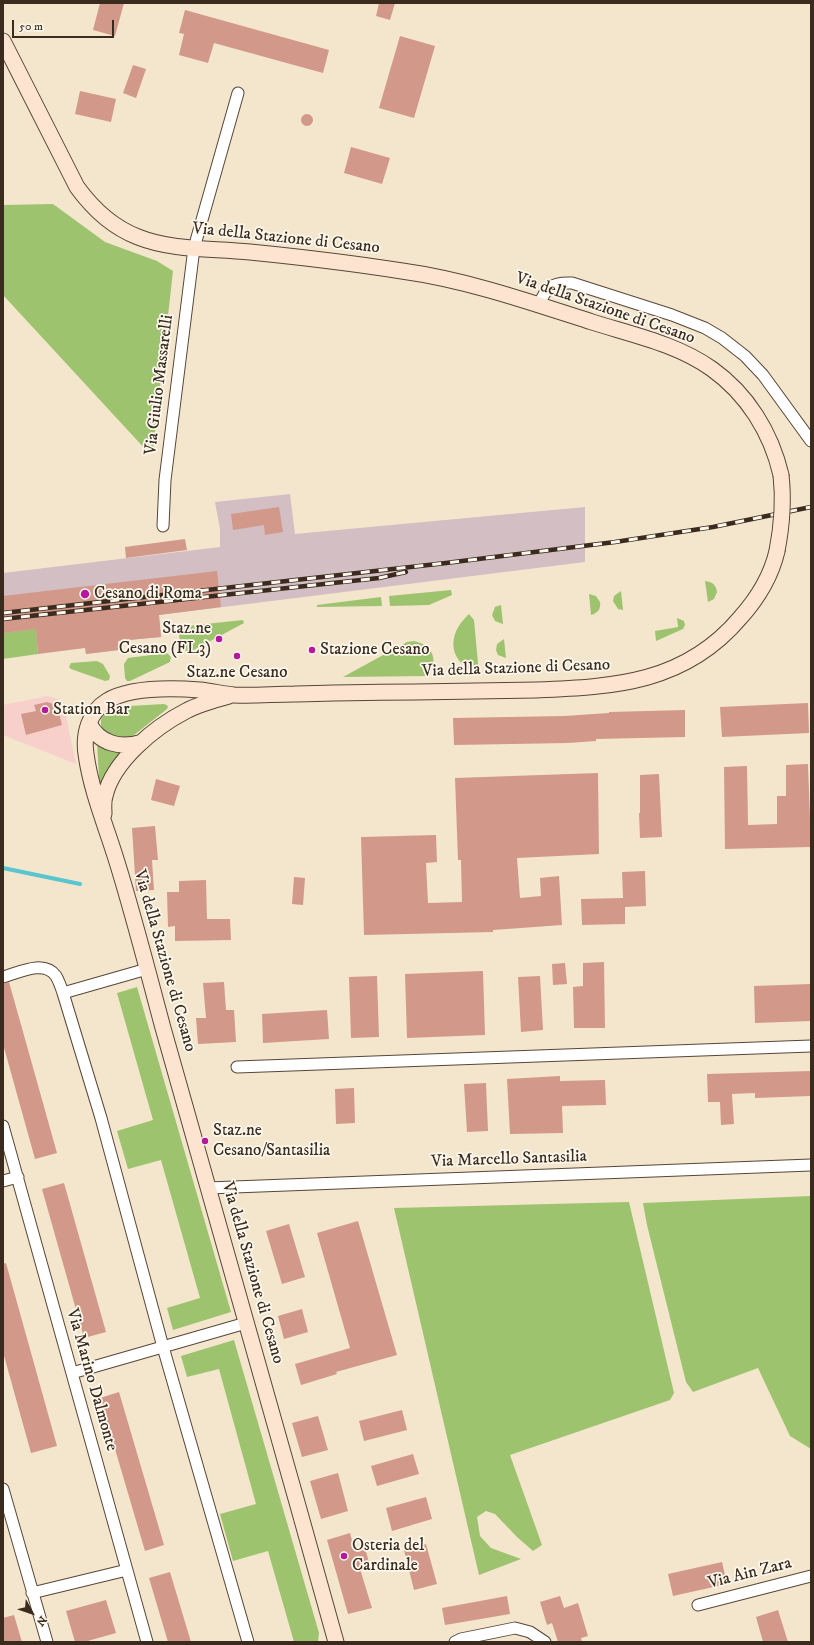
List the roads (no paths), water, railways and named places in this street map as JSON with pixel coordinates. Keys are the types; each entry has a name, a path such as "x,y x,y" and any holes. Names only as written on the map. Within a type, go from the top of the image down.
{"street":[{"name":"Via della Stazione di Cesano","path":"3,41 60,156 77,186 87,200 107,220 131,234 160,243 194,248 249,252 402,271 461,282 661,344 689,356 713,370 742,396 758,417 777,457 781,474 783,517 774,567 762,589 742,616 726,634 709,648 665,672 614,685 575,688 234,695 185,689 131,692 107,701 99,707 89,723 86,737 86,755 94,792 105,822 335,1640"},
{"name":"Via Giulio Massarelli","path":"163,526 166,480 194,248 238,93"},
{"path":"539,305 543,294 549,288 556,284 572,283 672,315 705,328 730,344 754,365 778,393 799,426 811,441"},
{"name":"Via della Stazione di Cesano","path":"105,822 105,796 111,781 123,762 142,742 162,726 185,711 234,695"},
{"name":"Via della Stazione di Cesano","path":"89,723 97,736 109,742 125,746 142,742"},
{"path":"3,977 38,968 46,968 52,971 57,978 63,993 101,1118 163,1347 248,1642"},
{"path":"63,993 147,970"},
{"path":"237,1067 811,1046"},
{"name":"Via Marino Dalmonte","path":"3,1126 147,1642"},
{"name":"Via Marcello Santasilia","path":"208,1188 811,1165"},
{"path":"3,1182 18,1177"},
{"path":"72,1373 246,1323"},
{"path":"3,1488 47,1642"},
{"path":"32,1593 127,1570"},
{"name":"Via Ain Zara","path":"698,1605 811,1576"},
{"path":"455,1642 461,1639 515,1628 530,1632 545,1642"}],"waterway":[{"path":"3,868 80,884"}],"railway":[{"path":"3,613 446,563 615,542 713,527 811,507"},
{"path":"3,619 379,578 406,572"}],"place":[{"name":"Cesano di Roma","path":"85,594"},
{"name":"Staz.ne Cesano (FL3)","path":"219,639"},
{"name":"Stazione Cesano","path":"312,650"},
{"name":"Staz.ne Cesano","path":"237,656"},
{"name":"Station Bar","path":"45,710"},
{"name":"Staz.ne Cesano/Santasilia","path":"205,1141"},
{"name":"Osteria del Cardinale","path":"344,1556"}]}
